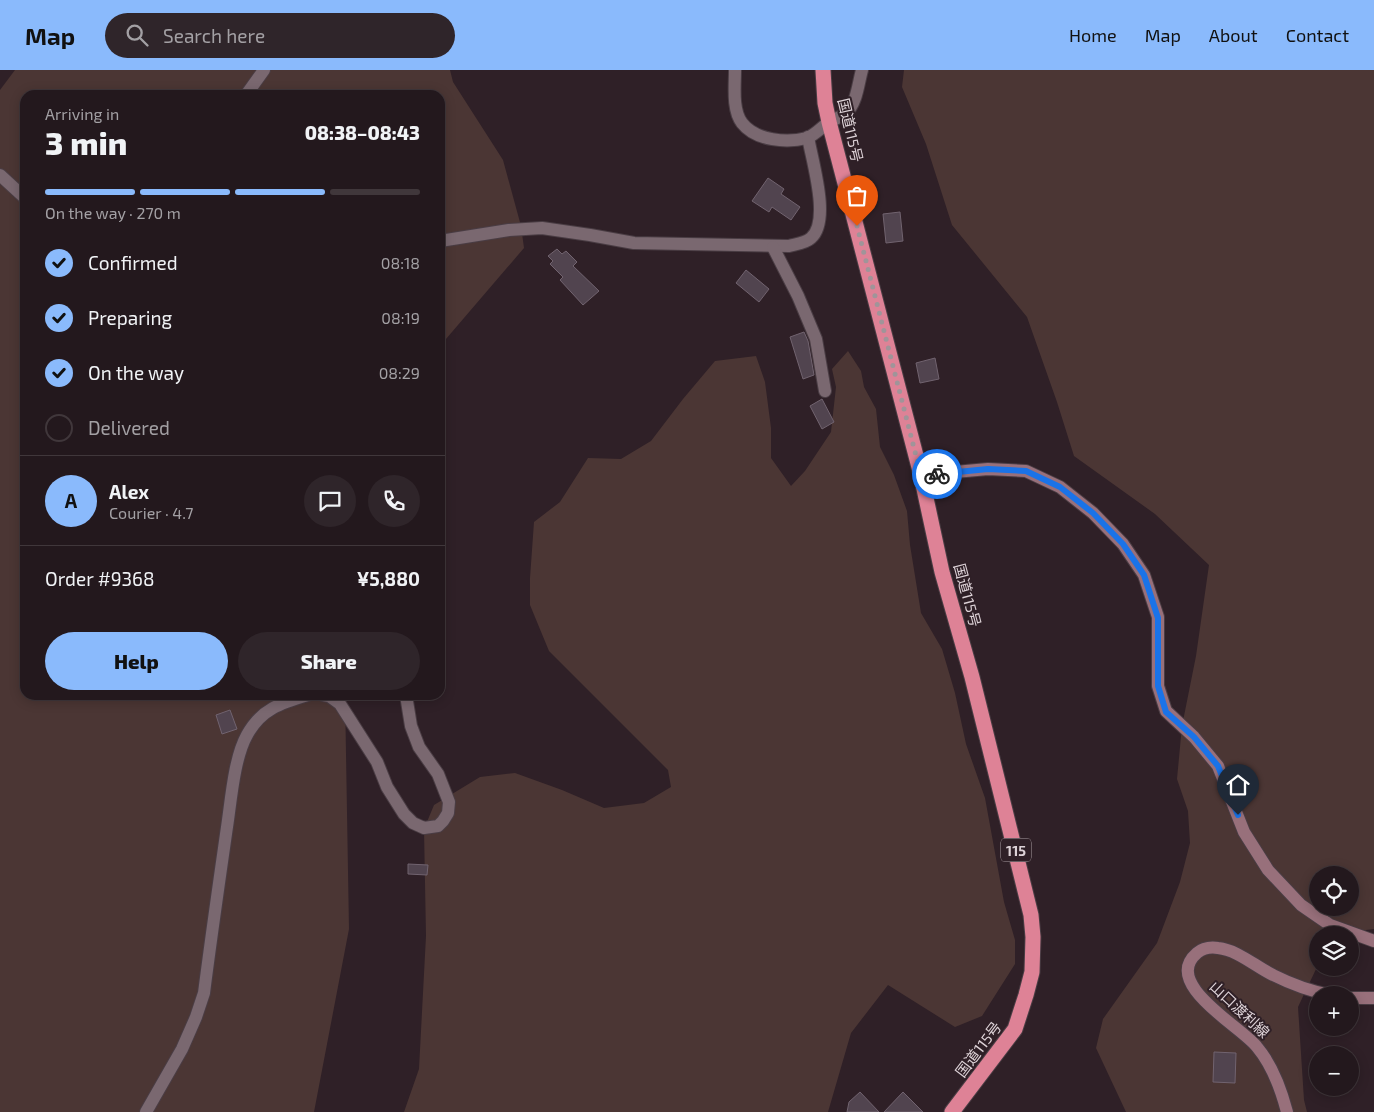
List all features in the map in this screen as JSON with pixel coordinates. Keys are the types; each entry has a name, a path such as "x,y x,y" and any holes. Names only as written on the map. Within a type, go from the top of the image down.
{"highway":[{"name":"国道115号","path":"823,70 830,122 921,475 942,572 972,677 1031,914 1033,937 1032,972 1015,1029 952,1112"}],"main road":[{"path":"921,475 988,469 1026,471 1060,487 1093,513 1123,544 1144,575 1158,618 1158,686 1166,712 1194,737 1218,766 1244,832 1268,870 1301,906 1330,925 1374,941"},
{"name":"山口渡利線","path":"1287,1112 1282,1092 1269,1063 1257,1046 1246,1035 1212,1010 1188,977 1188,969 1197,953 1205,948 1219,948 1230,951 1272,975 1309,989"},
{"path":"1359,998 1374,998"}],"street":[{"path":"250,90 264,70"},
{"path":"735,70 737,112 742,123 752,132 764,138 777,140 808,138 830,122 846,114 854,103 862,70"},
{"path":"445,240 509,230 542,228 634,243 773,247 805,242 818,229 821,216 821,206 808,138"},
{"path":"0,175 20,193"},
{"path":"773,247 798,296 816,339 825,391"},
{"path":"146,1112 182,1049 204,993 234,780 246,736 252,726 276,705 292,700"},
{"path":"334,700 340,704 377,762 387,787 404,814 413,823 424,828 438,826 443,822 448,813 449,802 438,774 420,747 411,726 407,700"}],"shaded area":[{"path":"15,70 450,70 453,82 503,160 521,226 524,248 445,340 445,90 20,90 20,700 345,700 349,929 314,1112 0,1112 0,90"},
{"path":"904,70 1374,70 1374,929 1366,930 1359,934 1359,926 1309,926 1309,976 1313,976 1298,1007 1304,1100 1307,1112 1126,1112 1096,1048 1103,1019 1157,943 1180,882 1190,843 1188,811 1177,779 1182,726 1196,656 1209,565 1155,514 1074,456 1027,317 952,225 926,144 902,87"},
{"path":"848,351 861,371 864,387 876,409 880,447 894,475 907,511 910,545 921,613 942,649 955,693 966,744 985,798 1004,902 1015,940 1015,964 982,1016 955,1027 888,985 851,1033 828,1112 404,1112 419,1069 426,936 424,829 434,805 480,777 515,773 604,808 644,803 671,787 668,770 549,651 530,605 534,522 560,502 588,458 621,459 651,441 715,361 756,356 765,382 771,428 771,458 791,486 805,471 831,432 836,387 832,369"}],"building":[{"path":"768,178 784,189 781,194 800,207 791,220 772,207 769,212 752,201"},
{"path":"900,212 903,241 886,243 883,214"},
{"path":"557,249 562,254 566,251 577,262 573,266 599,291 583,305 560,280 563,277 550,264 553,261 548,256"},
{"path":"746,270 769,289 759,302 736,283"},
{"path":"804,332 808,341 814,375 803,379 790,337"},
{"path":"935,358 939,379 920,383 916,363"},
{"path":"822,399 834,422 822,429 810,406"},
{"path":"230,710 237,729 222,734 216,715"},
{"path":"408,864 428,865 427,875 408,874"},
{"path":"1214,1052 1236,1053 1235,1083 1213,1082"},
{"path":"860,1092 879,1112 847,1112 849,1102"},
{"path":"903,1092 923,1112 884,1112"}],"way so far":[{"path":"857,226 921,475 937,474"}],"route":[{"path":"937,474 988,469 1026,471 1060,487 1093,513 1123,544 1144,575 1158,618 1158,686 1166,712 1194,737 1218,766 1238,815"}]}
